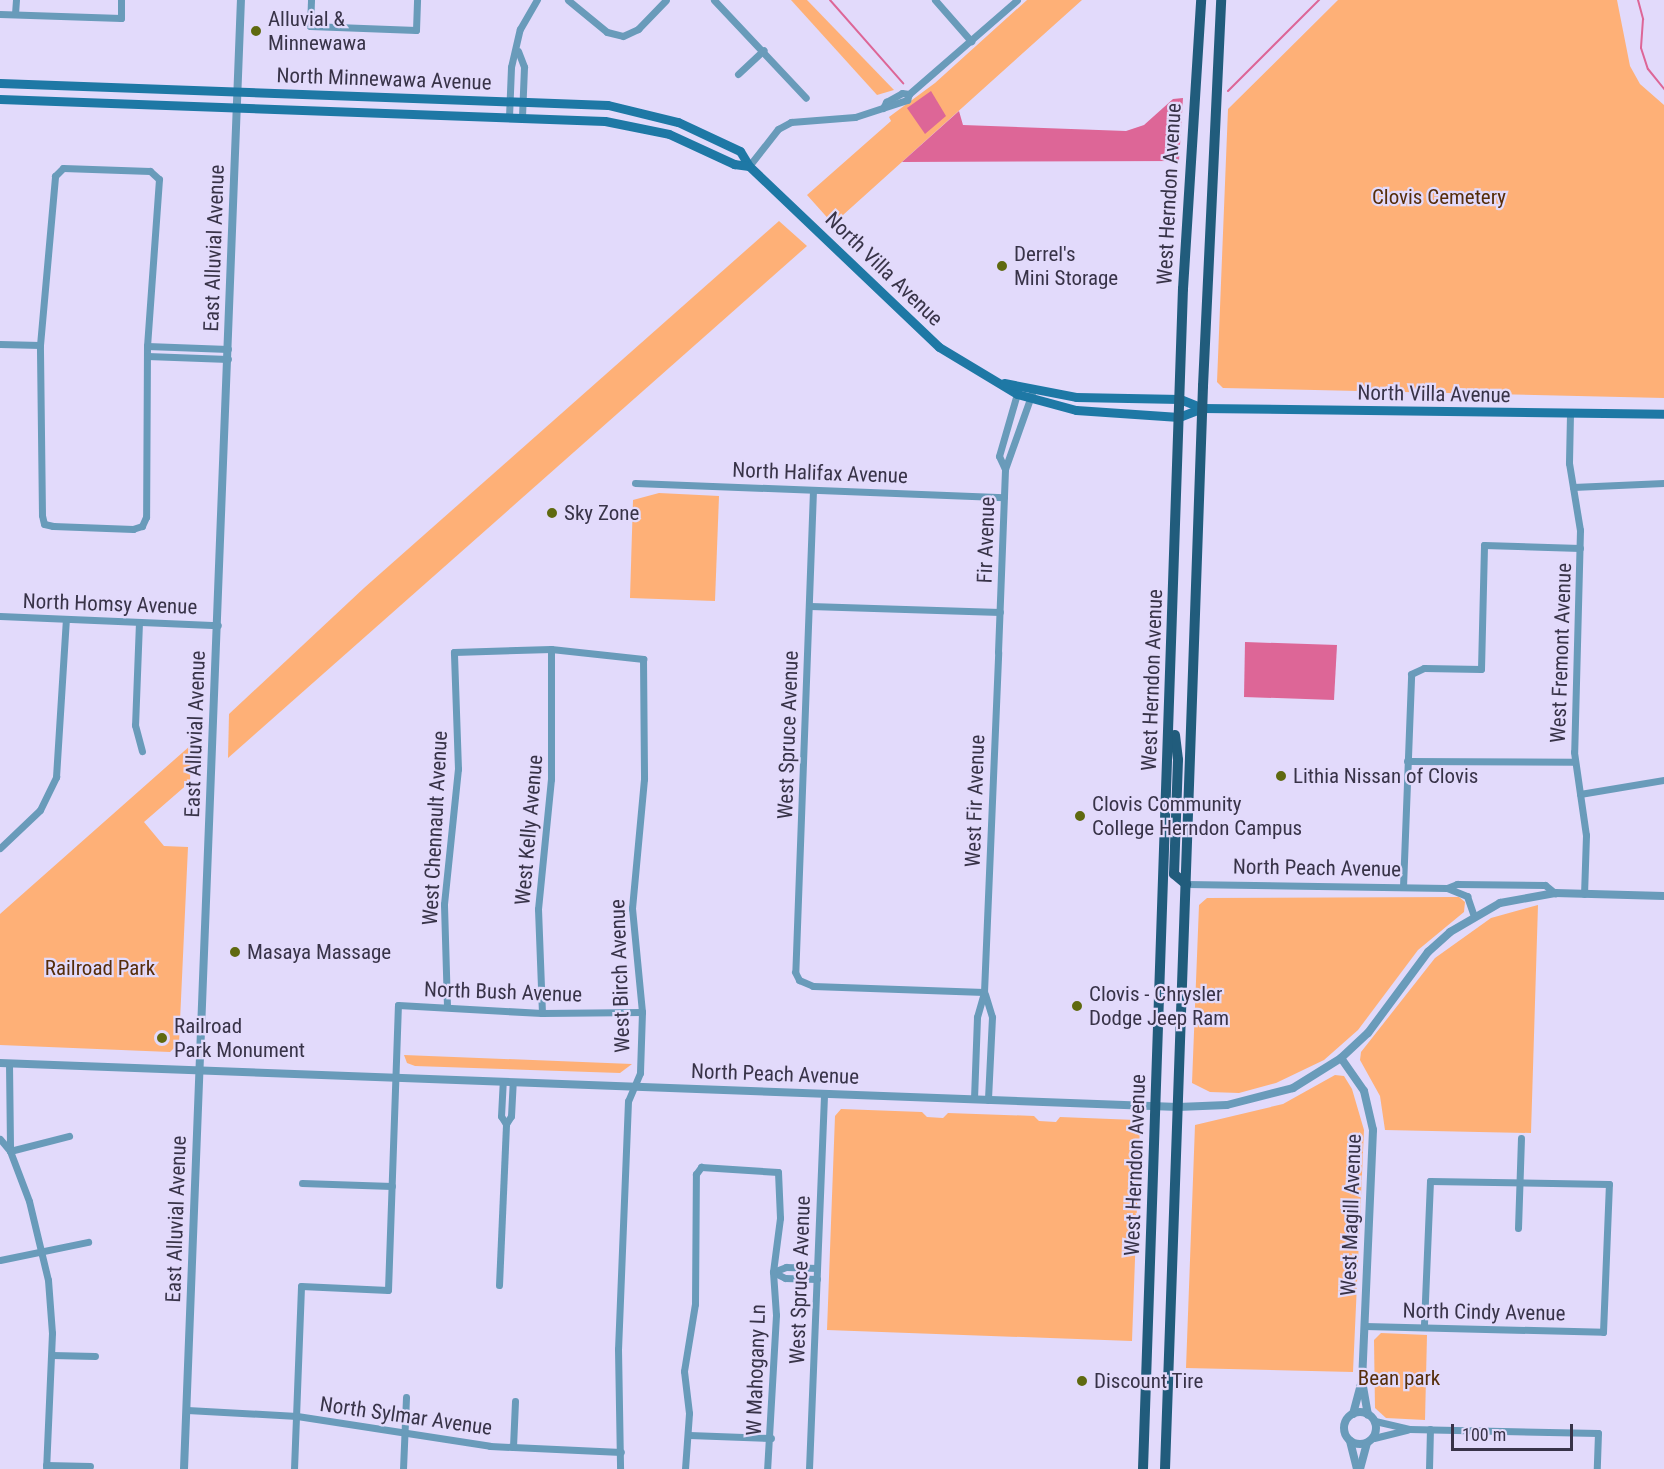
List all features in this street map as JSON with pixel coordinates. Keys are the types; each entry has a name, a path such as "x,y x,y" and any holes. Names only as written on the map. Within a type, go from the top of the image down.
{"main road":[{"name":"West Herndon Avenue","path":"1143,1469 1179,417 1201,0"},
{"name":"West Herndon Avenue","path":"1165,1469 1203,408 1221,0"},
{"name":"North Minnewawa Avenue","path":"0,83 608,105 678,122 740,151 749,166"},
{"name":"North Minnewawa Avenue","path":"0,99 522,117 637,126 669,134 734,164 749,166"},
{"name":"North Villa Avenue","path":"749,166 923,334 959,360 1003,383 1017,394 1030,399 1105,414 1179,417 1203,408"},
{"name":"North Villa Avenue","path":"1003,383 1021,384 1076,397 1180,399 1203,408 1664,414"},
{"path":"1171,699 1178,760 1174,874 1186,884"}],"street":[{"path":"15,14 16,0"},
{"path":"0,14 121,18 121,0"},
{"name":"East Alluvial Avenue","path":"184,1469 241,0"},
{"path":"311,0 310,26 416,30 417,0"},
{"path":"509,117 511,67 518,51 522,23 537,0"},
{"path":"568,0 607,32 623,36 638,28 666,0"},
{"path":"714,0 764,50 806,98"},
{"path":"935,0 971,41"},
{"path":"749,166 778,129 791,122 844,119 907,100 909,93 1017,0"},
{"path":"738,74 764,50"},
{"path":"518,51 524,67 522,117"},
{"path":"63,168 156,173 156,252 147,346 148,469 146,517 142,526 133,530 44,524 40,345 55,176 63,168"},
{"path":"0,344 40,345"},
{"path":"147,346 228,349"},
{"path":"147,356 228,359"},
{"name":"Fir Avenue","path":"1005,469 999,456 1001,443 1021,384"},
{"name":"Fir Avenue","path":"1000,612 1005,469 1034,388"},
{"name":"West Fremont Avenue","path":"1570,414 1573,487 1580,548 1574,762 1586,835 1584,894"},
{"path":"1573,487 1613,482 1664,483"},
{"name":"North Halifax Avenue","path":"635,483 1004,497"},
{"name":"West Spruce Avenue","path":"813,490 794,969 799,980 813,986 984,992"},
{"path":"1402,887 1413,671 1481,669 1484,545 1580,548"},
{"path":"810,606 1000,612"},
{"name":"West Fir Avenue","path":"974,1099 977,1017 984,992 1000,612"},
{"name":"North Homsy Avenue","path":"0,616 218,625"},
{"path":"0,848 40,810 56,777 66,620"},
{"path":"140,622 135,724 142,751"},
{"name":"West Chennault Avenue","path":"447,1006 444,904 458,769 454,652 551,649"},
{"name":"West Birch Avenue","path":"551,649 643,659 644,779 632,908 642,1012 640,1073 628,1101 618,1349 620,1469"},
{"name":"West Kelly Avenue","path":"542,1013 538,909 551,779 551,649"},
{"path":"1407,761 1574,762"},
{"path":"1580,794 1629,783 1664,780"},
{"name":"North Peach Avenue","path":"1186,884 1448,888 1457,884 1545,885 1555,893"},
{"path":"1448,888 1470,898 1474,916"},
{"name":"North Peach Avenue","path":"5,1064 1178,1107 1227,1105 1275,1094 1311,1080 1341,1058 1368,1033 1428,952 1474,916 1526,895 1555,893 1664,896"},
{"name":"West Fir Avenue","path":"984,992 992,1017 988,1100"},
{"name":"North Bush Avenue","path":"396,1077 398,1005 542,1013 642,1012"},
{"name":"West Magill Avenue","path":"1341,1058 1364,1091 1373,1123 1362,1381 1353,1414"},
{"path":"5,1064 10,1151 43,1251 50,1298 52,1355 46,1467 90,1466"},
{"path":"294,1469 301,1286 387,1290 396,1077"},
{"path":"502,1082 501,1116 506,1124"},
{"path":"499,1285 506,1124 511,1116 513,1082"},
{"name":"West Spruce Avenue","path":"809,1469 824,1093"},
{"path":"10,1151 69,1136"},
{"path":"1518,1228 1521,1138"},
{"path":"0,1139 10,1151"},
{"name":"W Mahogany Ln","path":"689,1435 684,1371 695,1304 696,1174 701,1167 778,1172 780,1218 773,1272 776,1315 770,1387 771,1438 767,1469"},
{"path":"1424,1327 1430,1181 1520,1183"},
{"path":"302,1183 392,1186"},
{"name":"North Cindy Avenue","path":"1365,1326 1603,1332 1609,1184 1520,1183"},
{"path":"0,1260 88,1242"},
{"path":"773,1272 786,1267 817,1268"},
{"path":"773,1272 785,1278 817,1279"},
{"path":"52,1355 95,1356"},
{"name":"West Magill Avenue","path":"1362,1381 1368,1414"},
{"path":"403,1469 406,1397"},
{"path":"513,1448 514,1401"},
{"name":"North Sylmar Avenue","path":"187,1410 297,1416 513,1448 621,1452"},
{"path":"1358,1469 1344,1426 1353,1414 1368,1414 1375,1421 1409,1429 1598,1433 1597,1469"},
{"path":"1358,1469 1370,1441 1375,1421"},
{"path":"1350,1441 1370,1441 1409,1429"},
{"path":"1428,1469 1430,1430"},
{"path":"685,1469 689,1435 771,1438"}],"green space":[{"path":"791,0 807,0 894,90 877,95"},
{"path":"1027,0 1082,0 833,224 807,195 891,121 889,117 935,83"},
{"name":"Clovis Cemetery","path":"1338,0 1617,0 1630,66 1640,84 1664,105 1664,398 1223,388 1217,382 1228,109"},
{"path":"779,221 807,246 228,758 229,714 364,588"},
{"path":"659,493 719,496 715,601 630,598 633,500"},
{"name":"Railroad Park","path":"191,745 190,782 144,822 164,846 188,847 179,1043 170,1052 0,1045 0,914"},
{"path":"1459,897 1465,902 1464,912 1418,950 1358,1030 1324,1060 1276,1083 1239,1093 1210,1092 1192,1083 1199,905 1207,898"},
{"path":"1538,905 1531,1133 1385,1130 1380,1096 1360,1060 1361,1052 1435,958 1491,918"},
{"path":"404,1055 632,1064 620,1073 415,1066 407,1063"},
{"path":"1335,1075 1344,1076 1352,1089 1364,1130 1353,1372 1186,1368 1195,1125 1283,1104"},
{"path":"841,1109 922,1112 927,1117 943,1118 948,1113 1034,1116 1039,1121 1056,1122 1060,1117 1136,1120 1140,1124 1132,1341 827,1330 835,1116"},
{"name":"Bean park","path":"1381,1333 1427,1335 1425,1420 1386,1418 1375,1408 1374,1340"}],"shaded area":[{"path":"931,91 946,116 925,134 907,108"},
{"path":"1183,98 1179,161 902,162 959,111 963,125 1126,131 1144,125 1173,99"},
{"path":"1245,642 1337,645 1334,700 1244,697"}],"waterway":[{"path":"830,0 903,83"},
{"path":"1228,91 1319,0"},
{"path":"1638,0 1643,19 1641,48 1648,69 1664,89"}],"place":[{"name":"Alluvial & Minnewawa","path":"256,31"},
{"name":"Derrel's Mini Storage","path":"1002,266"},
{"name":"Sky Zone","path":"552,513"},
{"name":"Lithia Nissan of Clovis","path":"1281,776"},
{"name":"Clovis Community College Herndon Campus","path":"1080,816"},
{"name":"Masaya Massage","path":"235,952"},
{"name":"Clovis - Chrysler Dodge Jeep Ram","path":"1077,1006"},
{"name":"Railroad Park Monument","path":"162,1038"},
{"name":"Discount Tire","path":"1082,1381"}]}
